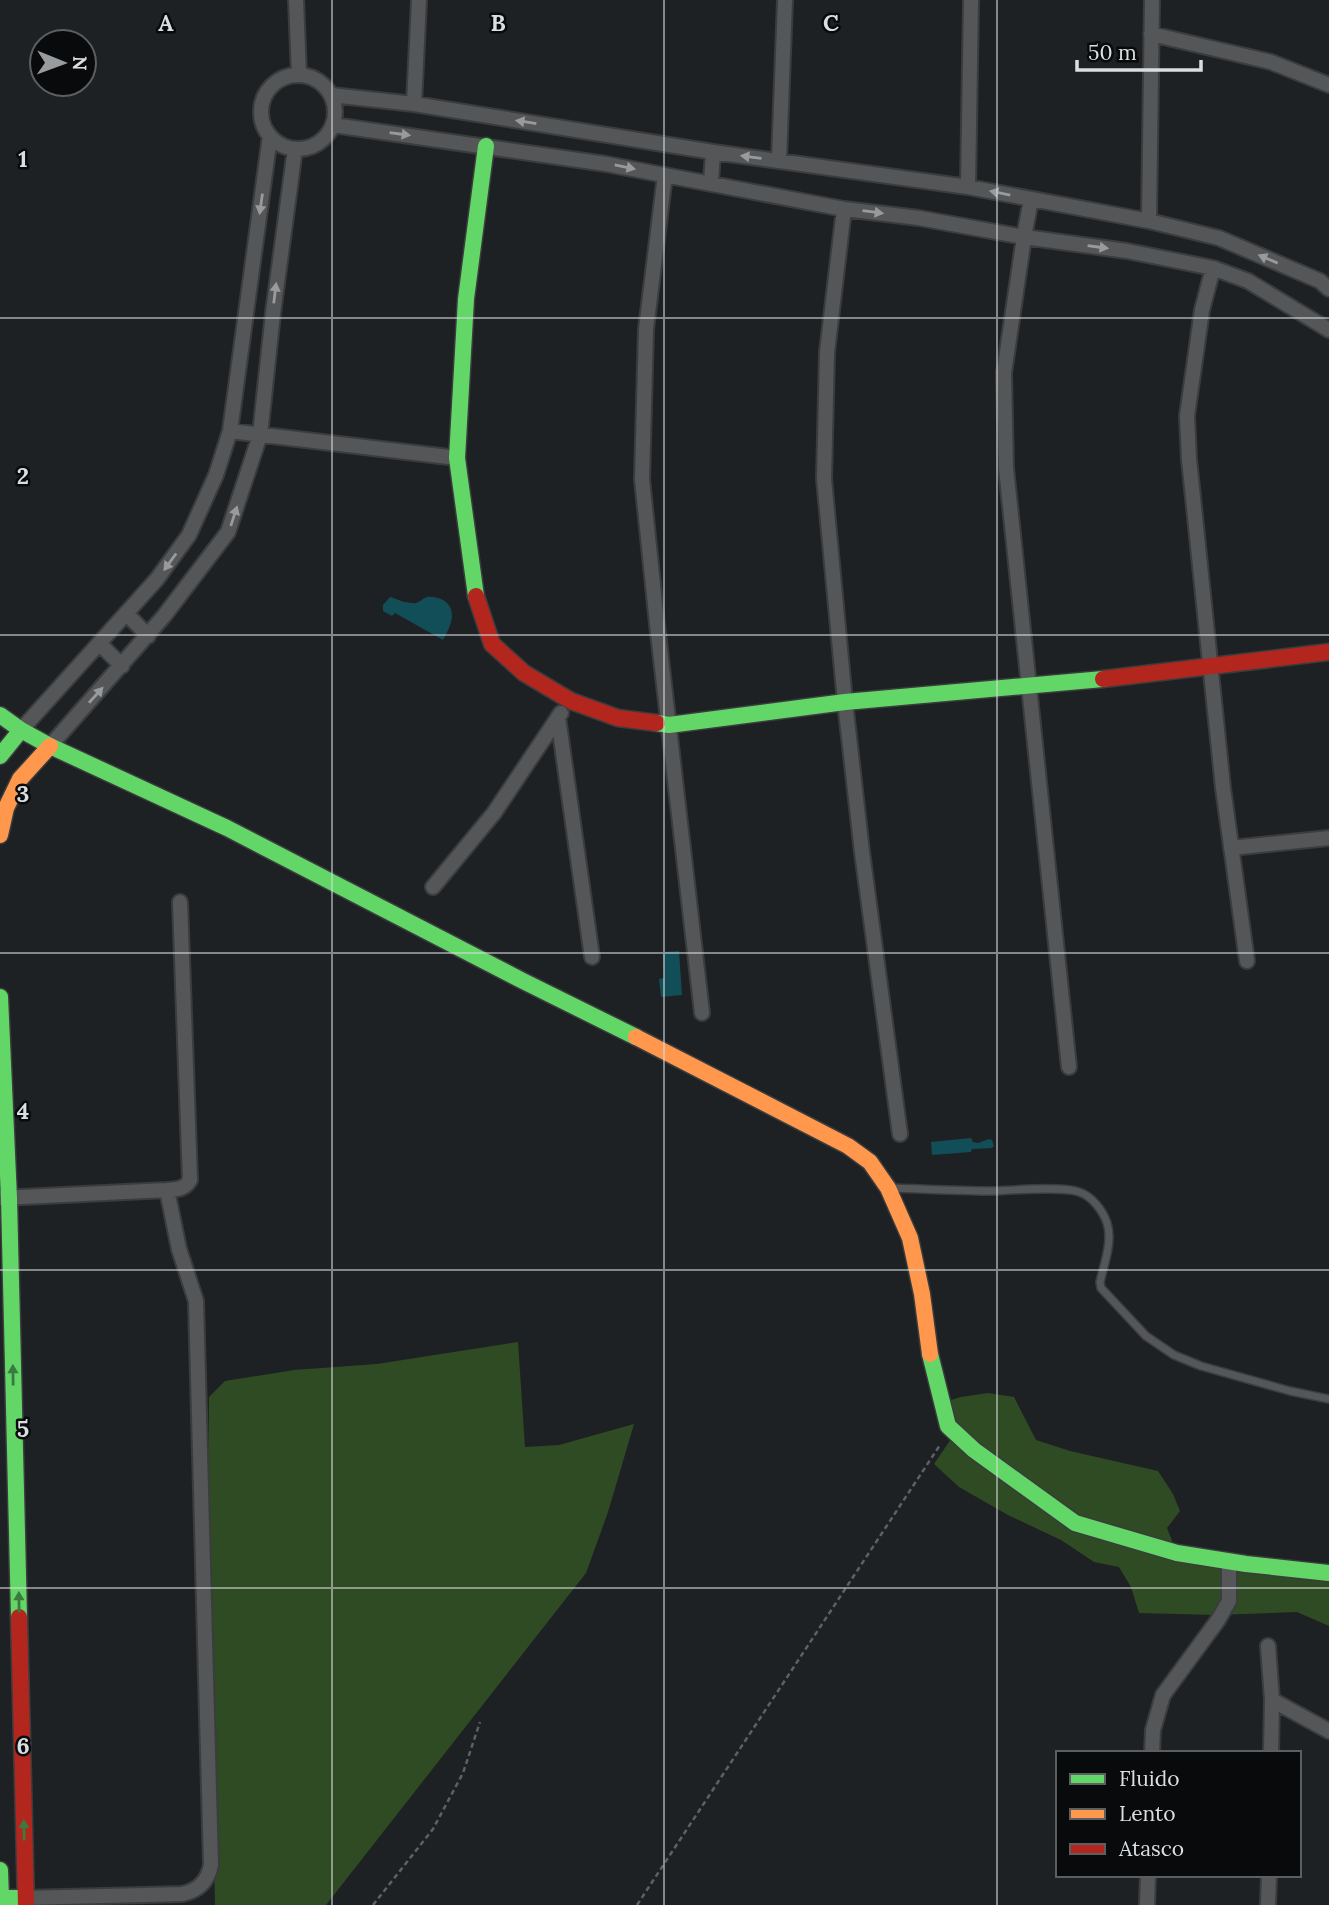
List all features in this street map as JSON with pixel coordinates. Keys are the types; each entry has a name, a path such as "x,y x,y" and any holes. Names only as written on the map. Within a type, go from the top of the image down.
{"street":[{"path":"296,0 299,75"},
{"path":"414,104 419,0"},
{"path":"779,160 785,0"},
{"path":"968,187 971,0"},
{"path":"1149,221 1152,0"},
{"path":"1151,34 1271,62 1329,85"},
{"path":"299,75 317,80 331,95 335,115 333,125 318,143 295,149 270,136 261,110 267,92 281,79 299,75"},
{"path":"331,95 414,104 713,152 968,187 1149,221 1219,238 1320,281 1329,289"},
{"path":"333,125 606,164 844,209 919,218 1024,237 1127,251 1213,268 1248,281 1329,330"},
{"path":"0,756 157,579 189,535 216,475 230,431 270,136"},
{"path":"486,146 466,299 457,458 476,598 492,644 524,673 570,701 618,718 669,725 845,702 1028,687 1329,652"},
{"path":"0,835 6,808 20,779 148,636 228,532 260,435 295,149"},
{"path":"711,182 713,152"},
{"path":"665,175 646,329 642,479 702,1013"},
{"path":"1031,199 1004,373 1006,468 1069,1067"},
{"path":"844,209 827,352 824,479 845,702 900,1134"},
{"path":"1213,268 1202,310 1187,416 1189,459 1231,848 1247,961"},
{"path":"230,431 457,458"},
{"path":"126,613 148,636"},
{"path":"99,643 122,666"},
{"path":"433,887 494,813 570,701"},
{"path":"0,715 50,746 227,828 848,1146 870,1162 888,1188 910,1238 922,1294 931,1361 948,1426 974,1450 1075,1522 1177,1553 1329,1573"},
{"path":"558,717 592,957"},
{"path":"1231,848 1329,838"},
{"path":"5,1198 167,1190 183,1188 190,1180 180,902"},
{"path":"0,997 6,1320 17,1536 26,1901"},
{"path":"0,1870 0,1898 26,1901 182,1894 202,1885 211,1864 196,1301 178,1249 167,1190"},
{"path":"0,1536 17,1536"},
{"path":"1152,1751 1153,1730 1163,1695 1229,1601 1229,1561"},
{"path":"1268,1646 1272,1700 1271,1751"},
{"path":"1272,1700 1329,1731"},
{"path":"1147,1905 1148,1877"},
{"path":"1268,1905 1269,1877"}],"lane":[{"path":"888,1188 976,1191 1060,1189 1079,1192 1093,1200 1108,1226 1109,1239 1101,1288 1146,1335 1174,1355 1201,1366 1329,1399"}],"path":[{"path":"637,1905 939,1446 948,1426"},
{"path":"373,1905 433,1829 463,1773 480,1722"}],"green space":[{"path":"518,1342 525,1447 559,1445 634,1424 608,1512 586,1573 326,1905 215,1905 208,1598 209,1397 225,1381 294,1370 377,1364"},
{"path":"988,1393 1014,1397 1036,1440 1070,1451 1158,1471 1180,1511 1167,1528 1177,1553 1329,1573 1329,1626 1297,1612 1216,1615 1139,1613 1131,1587 1119,1567 1094,1562 1061,1540 1008,1515 959,1487 934,1464 951,1439 948,1426 951,1400"}],"water":[{"path":"390,597 416,603 435,597 448,604 452,614 443,640 395,613 392,616 383,611 383,605"},
{"path":"679,951 682,995 661,997 659,979 664,978 663,952"},
{"path":"971,1138 978,1143 992,1140 994,1146 972,1149 971,1152 932,1155 931,1142"}],"traffic: fast":[{"path":"476,596 457,458 466,299 486,146"},
{"path":"657,723 669,725 845,702 1103,679"},
{"path":"0,715 50,746 227,828 636,1037"},
{"path":"0,756 21,730"},
{"path":"0,997 9,1198 19,1617"},
{"path":"930,1354 948,1426 974,1450 1075,1523 1177,1553 1329,1573"},
{"path":"0,1870 1,1898 25,1898"}],"traffic: slow":[{"path":"0,835 6,808 20,779 50,746"},
{"path":"636,1037 848,1146 870,1162 888,1188 910,1238 922,1294 930,1354"}],"traffic: jam":[{"path":"476,596 492,644 524,673 571,701 618,718 657,723"},
{"path":"1103,679 1329,652"},
{"path":"19,1617 26,1905"}]}
